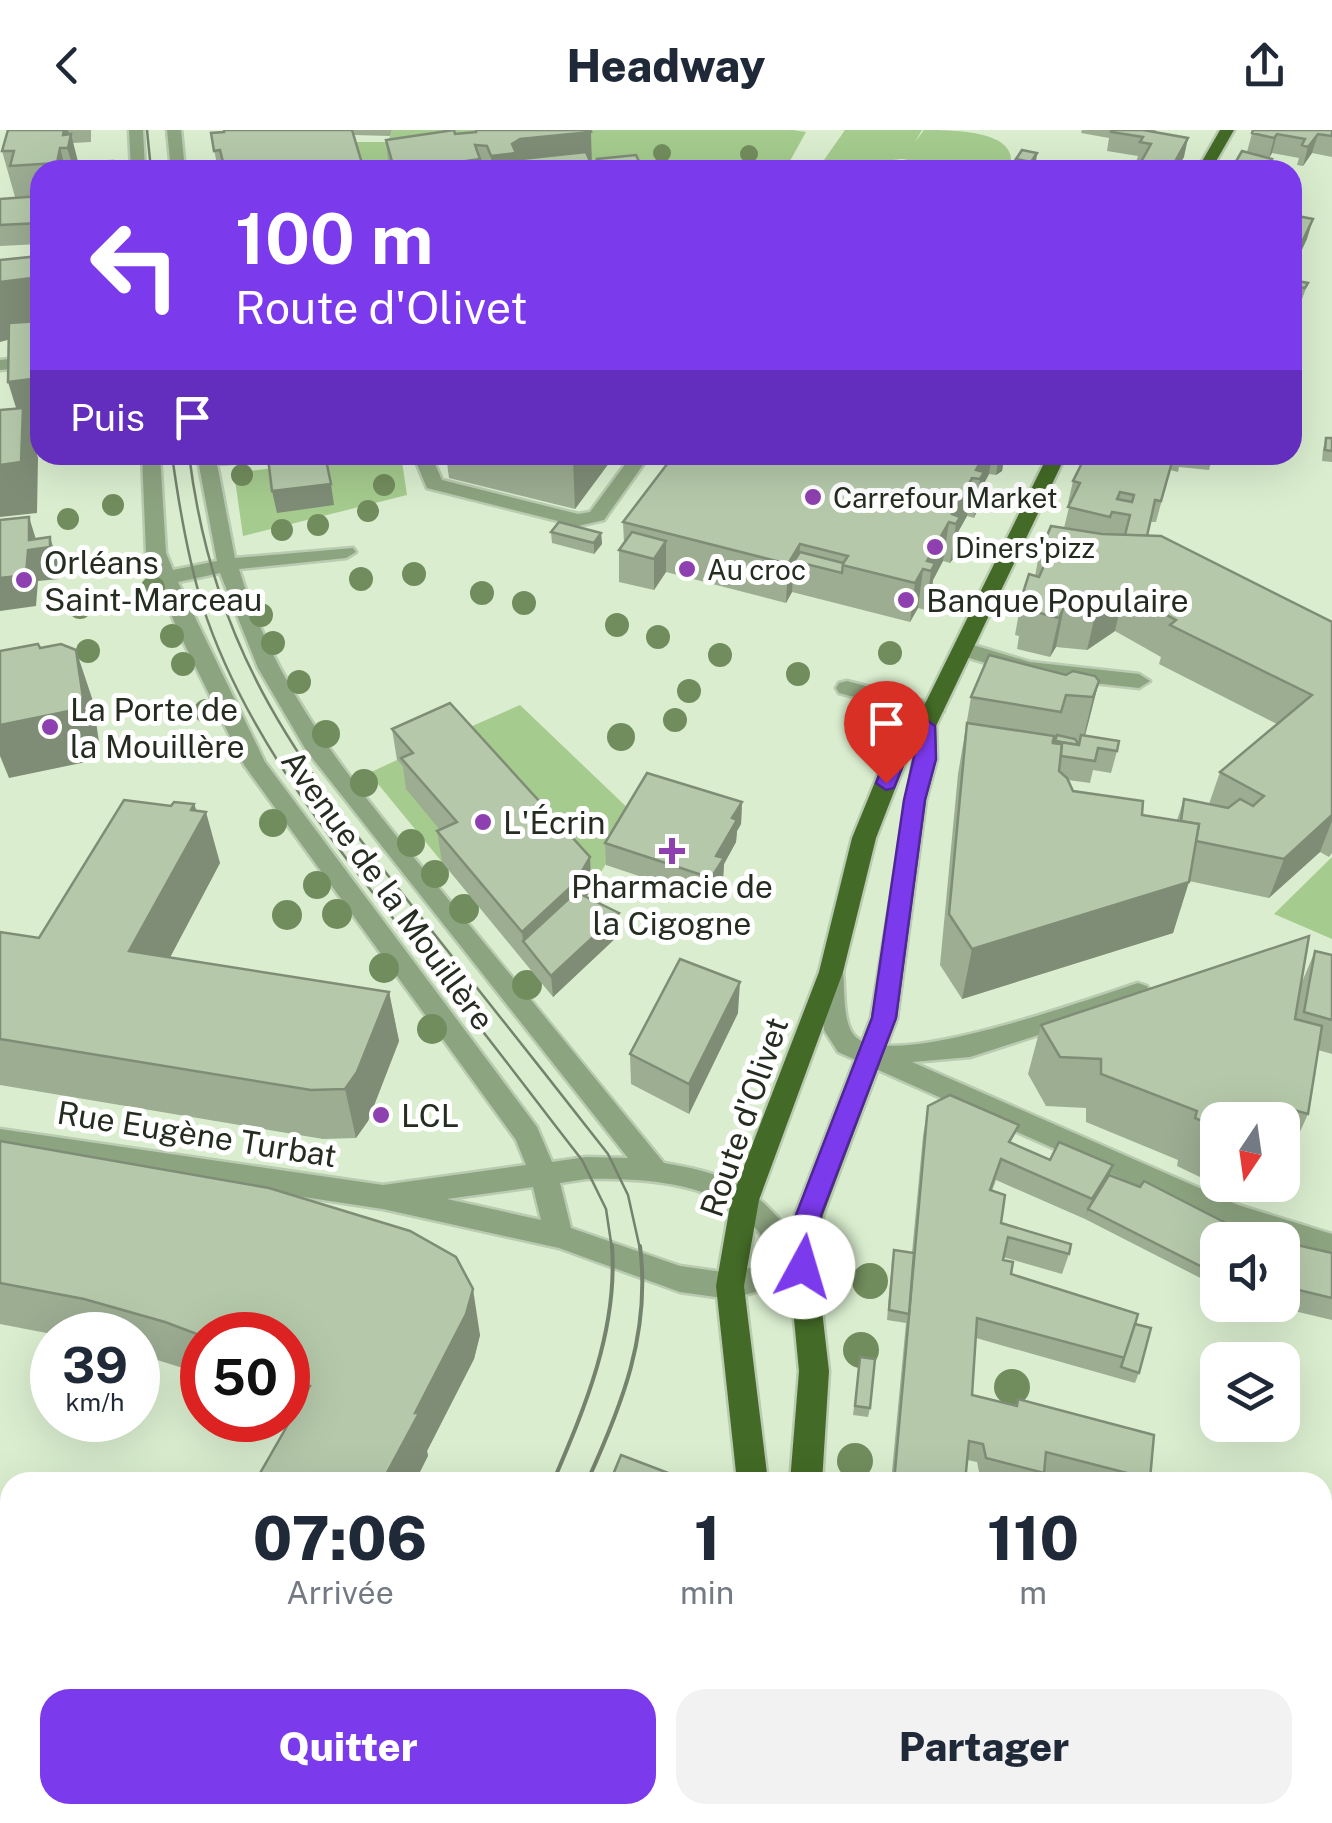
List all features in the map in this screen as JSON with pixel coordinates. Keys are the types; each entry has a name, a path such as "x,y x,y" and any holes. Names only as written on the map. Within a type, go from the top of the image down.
{"main road":[{"path":"1210,160 1226,130"},
{"name":"Route d'Olivet","path":"751,1472 730,1286 745,1200 832,972 864,838 897,755 929,718 1052,465"},
{"name":"Route d'Olivet","path":"807,1472 814,1371 803,1267 808,1215 884,1018 914,800 926,759 929,718"}],"street":[{"path":"136,130 138,160"},
{"path":"174,130 177,160"},
{"path":"0,364 30,362"},
{"name":"Avenue de la Mouillère","path":"151,465 155,545 166,578 255,765 527,1135 544,1176 559,1236"},
{"name":"Avenue de la Mouillère","path":"207,465 224,566 258,652 297,723 654,1171"},
{"path":"426,465 434,484 578,520 597,516 634,465"},
{"path":"166,578 252,560 346,552"},
{"path":"963,648 1029,669 1139,681"},
{"path":"848,688 929,718"},
{"name":"Route d'Olivet","path":"832,972 837,1030 847,1045 872,1056"},
{"path":"872,1056 970,1047 1168,983"},
{"path":"872,1056 1231,1216 1332,1246"},
{"name":"Rue Eugène Turbat","path":"0,1140 384,1197 559,1236 680,1279 730,1286 803,1267"},
{"name":"Rue Eugène Turbat","path":"384,1197 616,1166 654,1171 745,1200"},
{"path":"745,1200 803,1267"}],"green space":[{"path":"392,130 806,132 791,160 354,160 349,142 388,142"},
{"path":"845,130 922,130 915,142 924,130 983,135 1006,147 1011,157 1011,160 824,160"},
{"path":"296,465 402,465 407,495 243,536 234,473"},
{"path":"520,705 635,815 591,889 454,734"},
{"path":"397,760 418,785 461,854 442,862 369,773"},
{"path":"1332,857 1332,939 1274,914"}],"building":[{"path":"8,130 64,130 63,135 71,134 68,148 60,148 58,160 30,160 30,165 10,166 14,151 2,151"},
{"path":"352,130 361,160 222,160 220,150 214,151 211,133"},
{"path":"454,130 455,134 476,130 591,132 520,139 512,144 516,153 491,156 487,146 475,145 480,159 473,160 392,160 386,140"},
{"path":"1143,130 1188,138 1176,160 1142,160 1151,144 1140,142 1143,137 1111,132"},
{"path":"1332,130 1332,136 1318,134 1308,147 1302,145 1305,139 1277,134 1274,138 1252,133"},
{"path":"1022,150 1037,153 1032,160 1016,159"},
{"path":"1242,151 1272,159 1271,160 1237,160"},
{"path":"586,152 590,160 512,160"},
{"path":"636,155 638,160 596,160"},
{"path":"30,197 30,224 0,225 0,199"},
{"path":"1302,217 1313,219 1302,242"},
{"path":"30,257 30,278 0,282 0,260"},
{"path":"30,322 30,379 8,382 9,323"},
{"path":"23,408 21,462 0,465 0,410"},
{"path":"1326,438 1332,438 1332,451 1325,450"},
{"path":"269,465 327,465 331,484 272,491"},
{"path":"666,465 979,465 976,470 984,472 980,479 972,478 952,514 960,517 956,524 949,522 927,561 935,563 931,571 923,569 915,583 842,565 848,556 800,544 788,564 623,522"},
{"path":"1081,465 1171,465 1161,501 1155,500 1147,536 1125,535 1130,515 1112,512 1110,517 1068,507 1080,483 1073,481","holes":["1120,492 1134,495 1132,502 1117,499"]},
{"path":"29,517 29,540 50,537 50,547 28,550 26,575 0,578 0,520"},
{"path":"559,522 601,533 594,543 551,532"},
{"path":"1051,526 1102,534 1161,536 1332,622 1332,815 1284,859 1196,841 1199,824 1181,821 1184,799 1228,808 1240,799 1253,806 1264,796 1220,772 1312,695 1170,625 1176,620 1124,592 1096,611 1064,607 1059,618 1024,609 1030,597 1022,596 1029,574 1039,577 1048,557 1039,555"},
{"path":"632,532 666,541 654,559 619,550"},
{"path":"800,552 843,563 842,573 794,561"},
{"path":"38,644 40,648 61,644 76,650 83,698 69,711 0,725 0,651"},
{"path":"989,655 1066,675 1073,671 1095,676 1099,681 1093,697 1066,695 1061,712 971,697"},
{"name":"L'Écrin","path":"450,703 590,857 575,883 522,932 437,831 457,822 401,758 413,753 392,729"},
{"path":"967,723 1054,736 1053,743 1062,744 1059,771 1073,791 1143,801 1142,815 1199,824 1189,882 972,949 949,914"},
{"path":"1057,735 1075,739 1079,745 1055,741"},
{"path":"1081,735 1119,741 1117,751 1098,748 1095,761 1061,756 1062,744 1053,743 1079,745"},
{"name":"Pharmacie de la Cigogne","path":"647,773 742,802 732,818 737,820 716,856 724,858 711,878 605,843"},
{"path":"124,800 171,806 174,802 194,804 191,810 206,812 129,951 389,992 357,1072 345,1089 311,1090 0,1039 0,932 39,938"},
{"path":"576,892 619,913 551,976 523,941"},
{"path":"1309,936 1295,1019 1322,1026 1308,1114 1300,1112 1300,1102 1200,1102 1200,1120 1195,1118 1197,1111 1101,1074 1101,1059 1060,1057 1041,1025"},
{"path":"1315,951 1332,955 1332,1020 1304,1012"},
{"path":"680,959 740,982 689,1084 630,1054"},
{"path":"950,1095 1019,1125 1009,1142 1050,1160 1059,1142 1113,1165 1092,1199 1001,1159 990,1190 1005,1195 1001,1223 1071,1244 1069,1254 1008,1237 1003,1260 1013,1262 1011,1274 1138,1314 1125,1358 977,1318 972,1395 1017,1406 1018,1399 1154,1435 1151,1472 1123,1472 1046,1452 1044,1472 1040,1472 986,1458 983,1444 969,1441 966,1472 895,1472 928,1106"},
{"path":"0,1141 269,1188 410,1231 456,1257 473,1289 466,1314 387,1472 261,1472 278,1442 310,1442 310,1312 180,1312 180,1328 160,1321 160,1312 130,1312 0,1283"},
{"path":"1109,1175 1140,1187 1144,1181 1224,1222 1200,1222 1200,1266 1088,1209"},
{"path":"1300,1246 1332,1253 1332,1298 1300,1290"},
{"path":"894,1250 914,1253 909,1314 889,1310"},
{"path":"1135,1324 1151,1328 1139,1373 1121,1367"},
{"path":"860,1357 875,1359 870,1408 855,1406"},
{"path":"621,1455 666,1472 614,1472"}],"tram line":[{"path":"147,130 150,160"},
{"path":"174,465 202,604 246,707 338,848 582,1160 606,1209 612,1249"},
{"path":"191,465 219,592 242,651 270,706 339,811 608,1154 628,1195 640,1249"},
{"path":"591,1472 631,1368 641,1309 640,1246"},
{"path":"557,1472 597,1367 610,1308 612,1249"}],"place":[{"name":"Carrefour Market","path":"813,497"},
{"name":"Diners'pizz","path":"935,547"},
{"name":"Au croc","path":"687,569"},
{"name":"Orléans Saint-Marceau","path":"24,580"},
{"name":"Banque Populaire","path":"906,600"},
{"name":"La Porte de la Mouillère","path":"50,727"},
{"name":"L'Écrin","path":"483,822"},
{"name":"Pharmacie de la Cigogne","path":"672,851"},
{"name":"LCL","path":"381,1115"}],"route":[{"path":"803,1267 808,1215 884,1018 914,800 926,759 925,726 897,755 886,783"}]}
